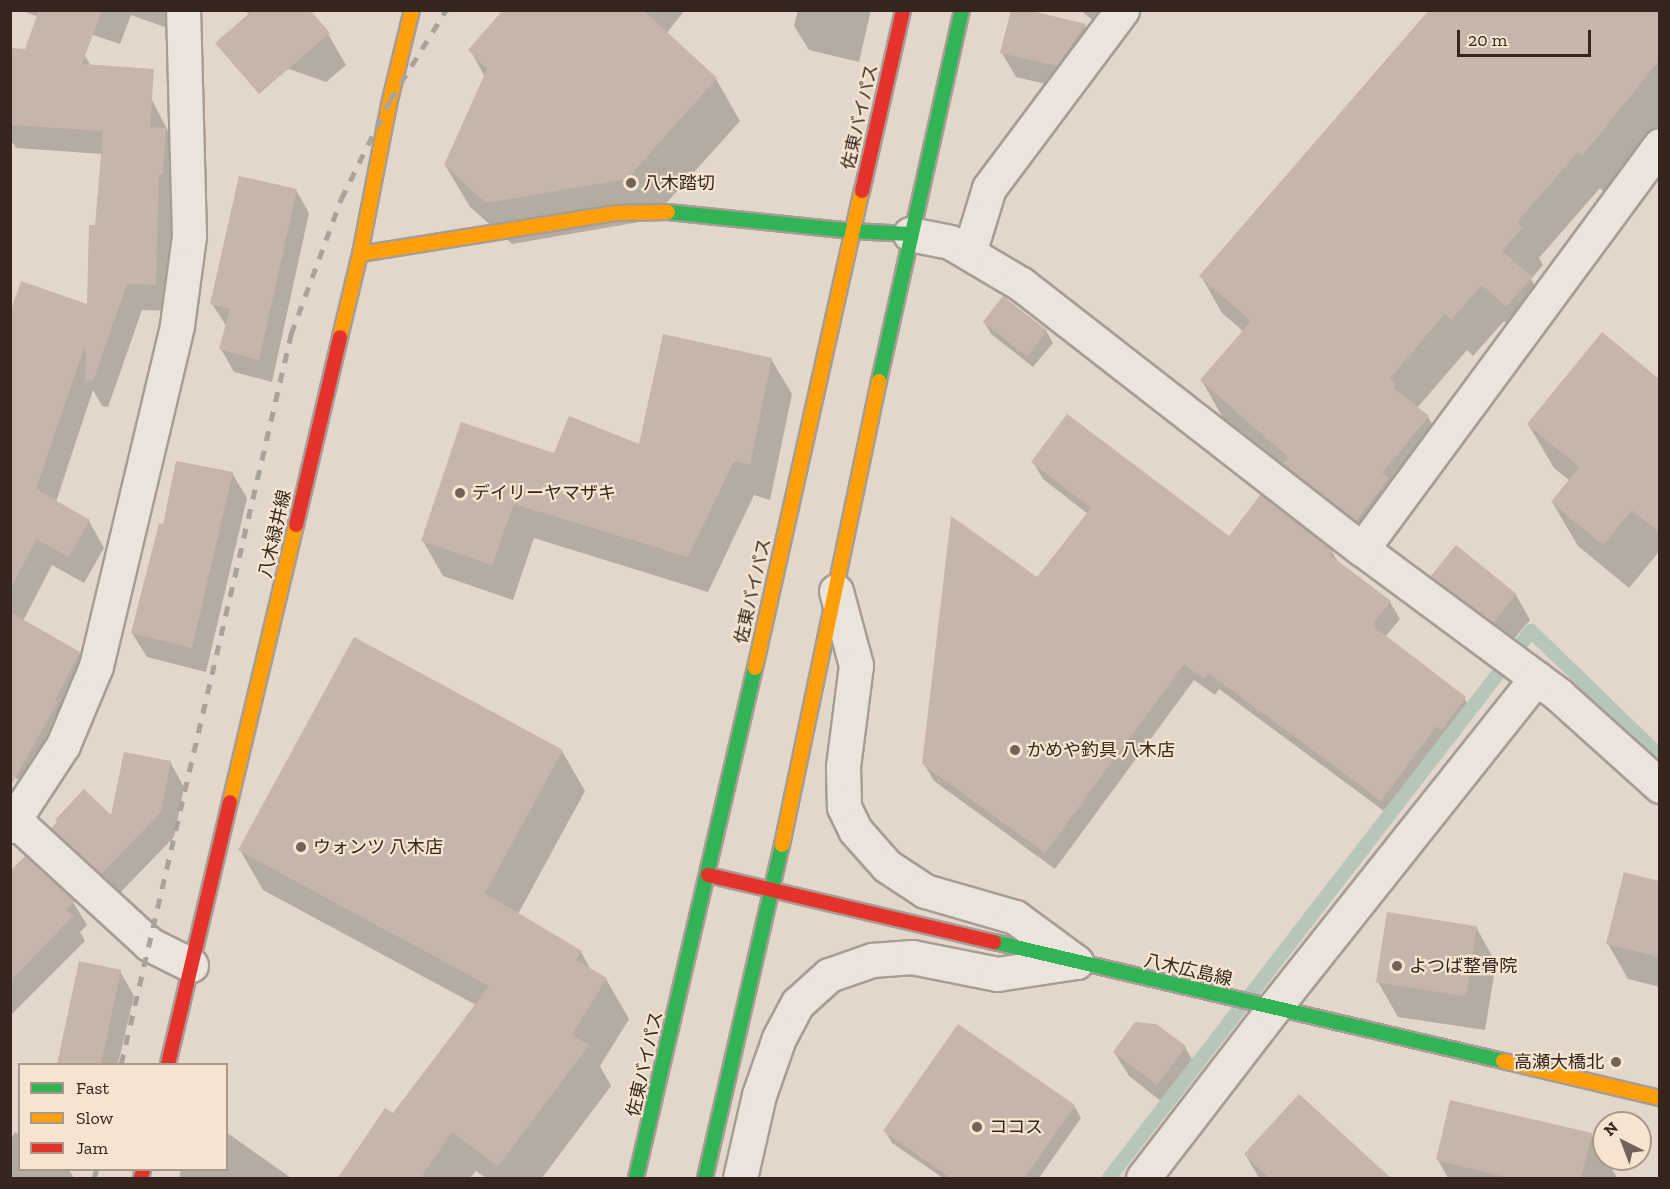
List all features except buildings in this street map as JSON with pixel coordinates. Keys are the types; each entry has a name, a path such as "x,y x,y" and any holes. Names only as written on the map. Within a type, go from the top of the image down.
{"main road":[{"name":"八木緑井線","path":"168,1063 360,254 390,100 412,10"},
{"name":"佐東バイパス","path":"636,1179 708,875 903,10"},
{"path":"705,1179 773,890 910,234 962,10"},
{"path":"360,254 617,213 684,212 852,231 910,234"},
{"name":"八木広島線","path":"708,875 1659,1098"}],"street":[{"path":"183,10 189,236 177,325 96,666 63,745 12,821 149,944 191,965"},
{"path":"969,254 989,188 1122,10"},
{"path":"1362,549 1659,145"},
{"path":"910,234 950,242 1021,284 1362,549 1536,678 1659,786"},
{"path":"836,591 856,665 843,767 844,807 855,830 887,866 926,891 1015,917 1076,962"},
{"path":"1143,1179 1273,1009 1536,678"},
{"path":"740,1179 759,1095 779,1038 798,1003 829,975 872,960 912,957 997,974 1076,962"}],"waterway":[{"path":"1109,1178 1531,631 1660,756"}],"railway":[{"path":"121,1063 291,334 341,199 390,100 446,10"},
{"path":"94,1178 96,1171"}],"traffic: fast":[{"path":"879,381 962,10"},
{"path":"668,212 852,231 910,234"},
{"path":"636,1178 755,668"},
{"path":"705,1178 782,845"},
{"path":"994,942 1503,1061"}],"traffic: slow":[{"path":"340,337 360,254 390,100 412,10"},
{"path":"755,668 862,191"},
{"path":"360,254 617,213 668,212"},
{"path":"782,845 879,381"},
{"path":"230,802 296,525"},
{"path":"1503,1061 1660,1098"}],"traffic: jam":[{"path":"862,191 903,10"},
{"path":"296,525 340,337"},
{"path":"168,1063 230,802"},
{"path":"708,875 994,942"},
{"path":"141,1178 143,1171"}],"place":[{"name":"八木踏切","path":"631,183"},
{"name":"デイリーヤマザキ","path":"460,493"},
{"name":"かめや釣具 八木店","path":"1015,750"},
{"name":"ウォンツ 八木店","path":"301,847"},
{"name":"よつば整骨院","path":"1397,966"},
{"name":"高瀬大橋北","path":"1616,1062"},
{"name":"ココス","path":"977,1127"}]}
